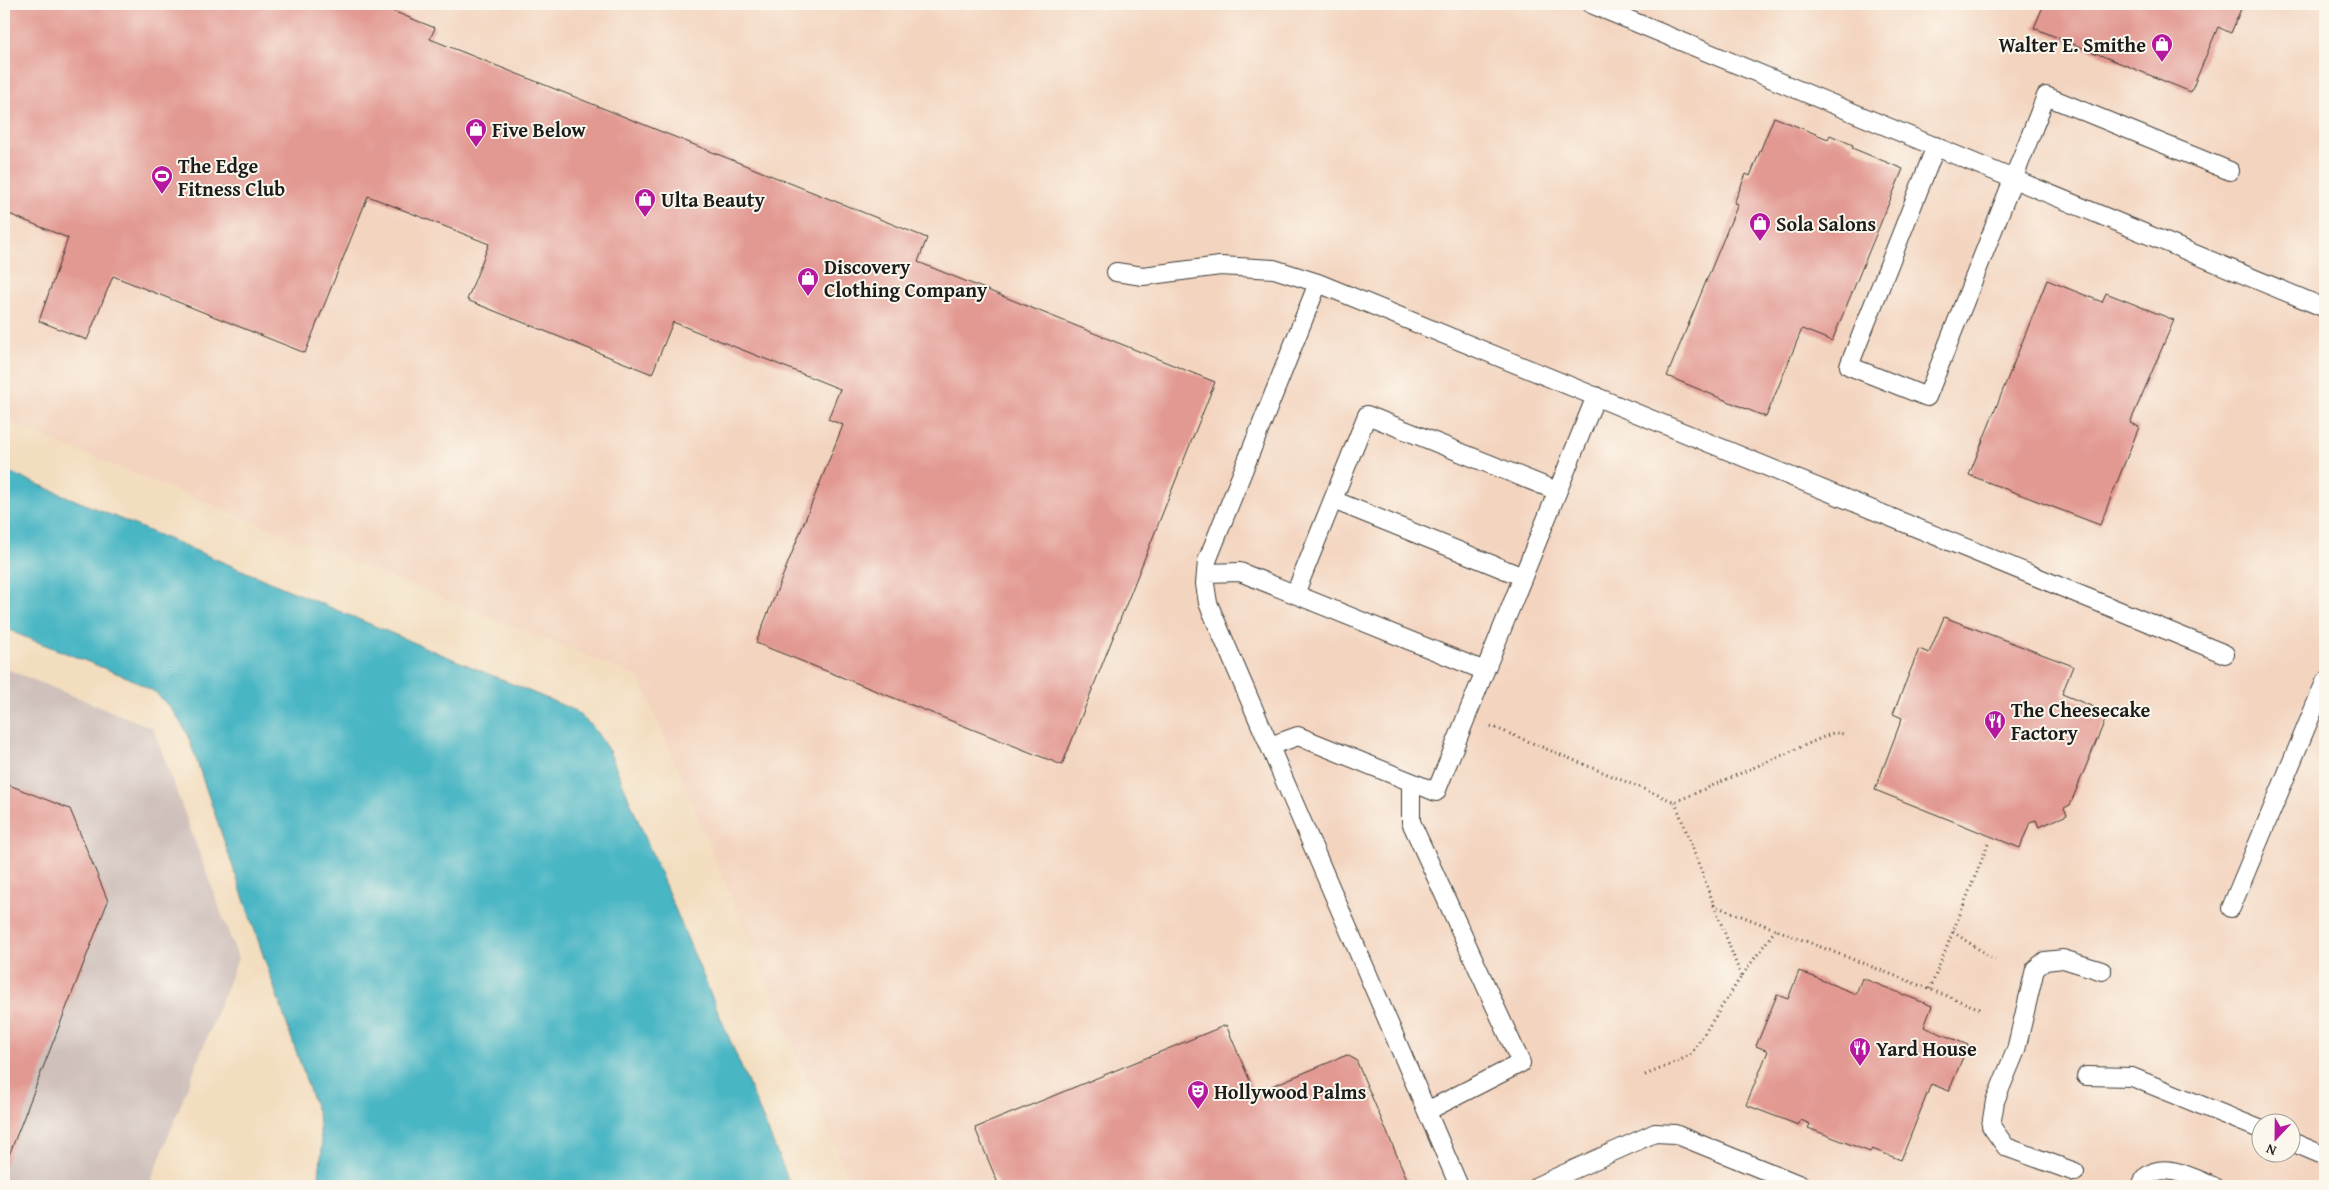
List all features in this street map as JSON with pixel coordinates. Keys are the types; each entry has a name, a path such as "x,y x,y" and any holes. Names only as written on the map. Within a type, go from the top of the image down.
{"lane":[{"path":"1591,4 2325,308"},
{"path":"1936,146 1849,366 1927,397 2046,96 2230,171"},
{"path":"1116,272 1143,276 1220,266 1274,269 1318,283 2225,654"},
{"path":"1318,283 1211,551 1206,573 1208,603 1459,1186"},
{"path":"1270,746 1298,736 1436,792 1596,396"},
{"path":"1295,594 1367,415 1557,491"},
{"path":"1333,500 1523,577"},
{"path":"1206,573 1240,572 1485,671"},
{"path":"2232,908 2325,682"},
{"path":"1411,782 1411,822 1521,1063 1427,1111"},
{"path":"2074,1172 2006,1147 1991,1126 1995,1101 2016,1050 2034,969 2045,961 2063,959 2102,971"},
{"path":"2086,1076 2132,1077 2252,1126"},
{"path":"1537,1186 1655,1133 1675,1134 1803,1186"},
{"path":"2302,1146 2325,1156"},
{"path":"2141,1186 2147,1176 2163,1170 2182,1174 2213,1186"}],"path":[{"path":"1484,723 1675,802 1833,734 1846,734"},
{"path":"1675,802 1741,977"},
{"path":"1930,989 1988,844"},
{"path":"1713,905 1983,1010"},
{"path":"1645,1075 1691,1054 1741,977 1776,929"},
{"path":"1952,932 1995,960"}],"shaded area":[{"path":"4,4 2325,4 2325,1186 852,1186 639,677 4,421"},
{"path":"4,668 153,728 238,958 149,1186 4,1186"}],"water":[{"path":"4,470 574,710 593,727 609,751 791,1186 318,1186 322,1148 318,1115 187,733 174,712 155,692 129,678 15,633 4,624"}],"building":[{"path":"4,4 375,4 435,28 430,39 927,238 918,262 1215,382 1062,765 756,643 843,425 828,419 840,389 673,322 652,374 467,300 489,244 368,196 305,353 113,276 87,340 39,321 68,238 4,212"},
{"name":"Walter E. Smithe","path":"2044,4 2243,4 2231,33 2218,27 2191,92 2034,28"},
{"path":"1774,117 1828,139 1830,135 1853,145 1852,148 1903,169 1832,341 1802,329 1766,417 1667,376 1738,204 1734,203 1746,174 1750,176"},
{"path":"2047,280 2102,302 2106,293 2174,320 2130,423 2139,427 2100,525 1969,475"},
{"name":"The Cheesecake Factory","path":"1944,617 2073,666 2062,694 2108,713 2070,805 2064,808 2067,815 2039,827 2036,820 2030,822 2020,848 1875,790 1902,718 1893,714 1919,649 1929,653"},
{"path":"4,783 70,809 108,901 4,1168"},
{"name":"Yard House","path":"1799,971 1856,994 1862,978 1932,1006 1924,1027 1968,1045 1949,1091 1931,1084 1901,1160 1872,1149 1870,1152 1808,1128 1810,1124 1801,1120 1798,1125 1746,1105 1768,1051 1756,1046 1777,995 1788,999"},
{"name":"Hollywood Palms","path":"1226,1025 1255,1093 1347,1055 1356,1060 1410,1186 999,1186 975,1128"}],"place":[{"name":"Walter E. Smithe","path":"2162,63"},
{"name":"Five Below","path":"476,148"},
{"name":"The Edge Fitness Club","path":"162,195"},
{"name":"Ulta Beauty","path":"645,218"},
{"name":"Sola Salons","path":"1760,242"},
{"name":"Discovery Clothing Company","path":"808,297"},
{"name":"The Cheesecake Factory","path":"1995,740"},
{"name":"Yard House","path":"1860,1067"},
{"name":"Hollywood Palms","path":"1198,1110"}]}
